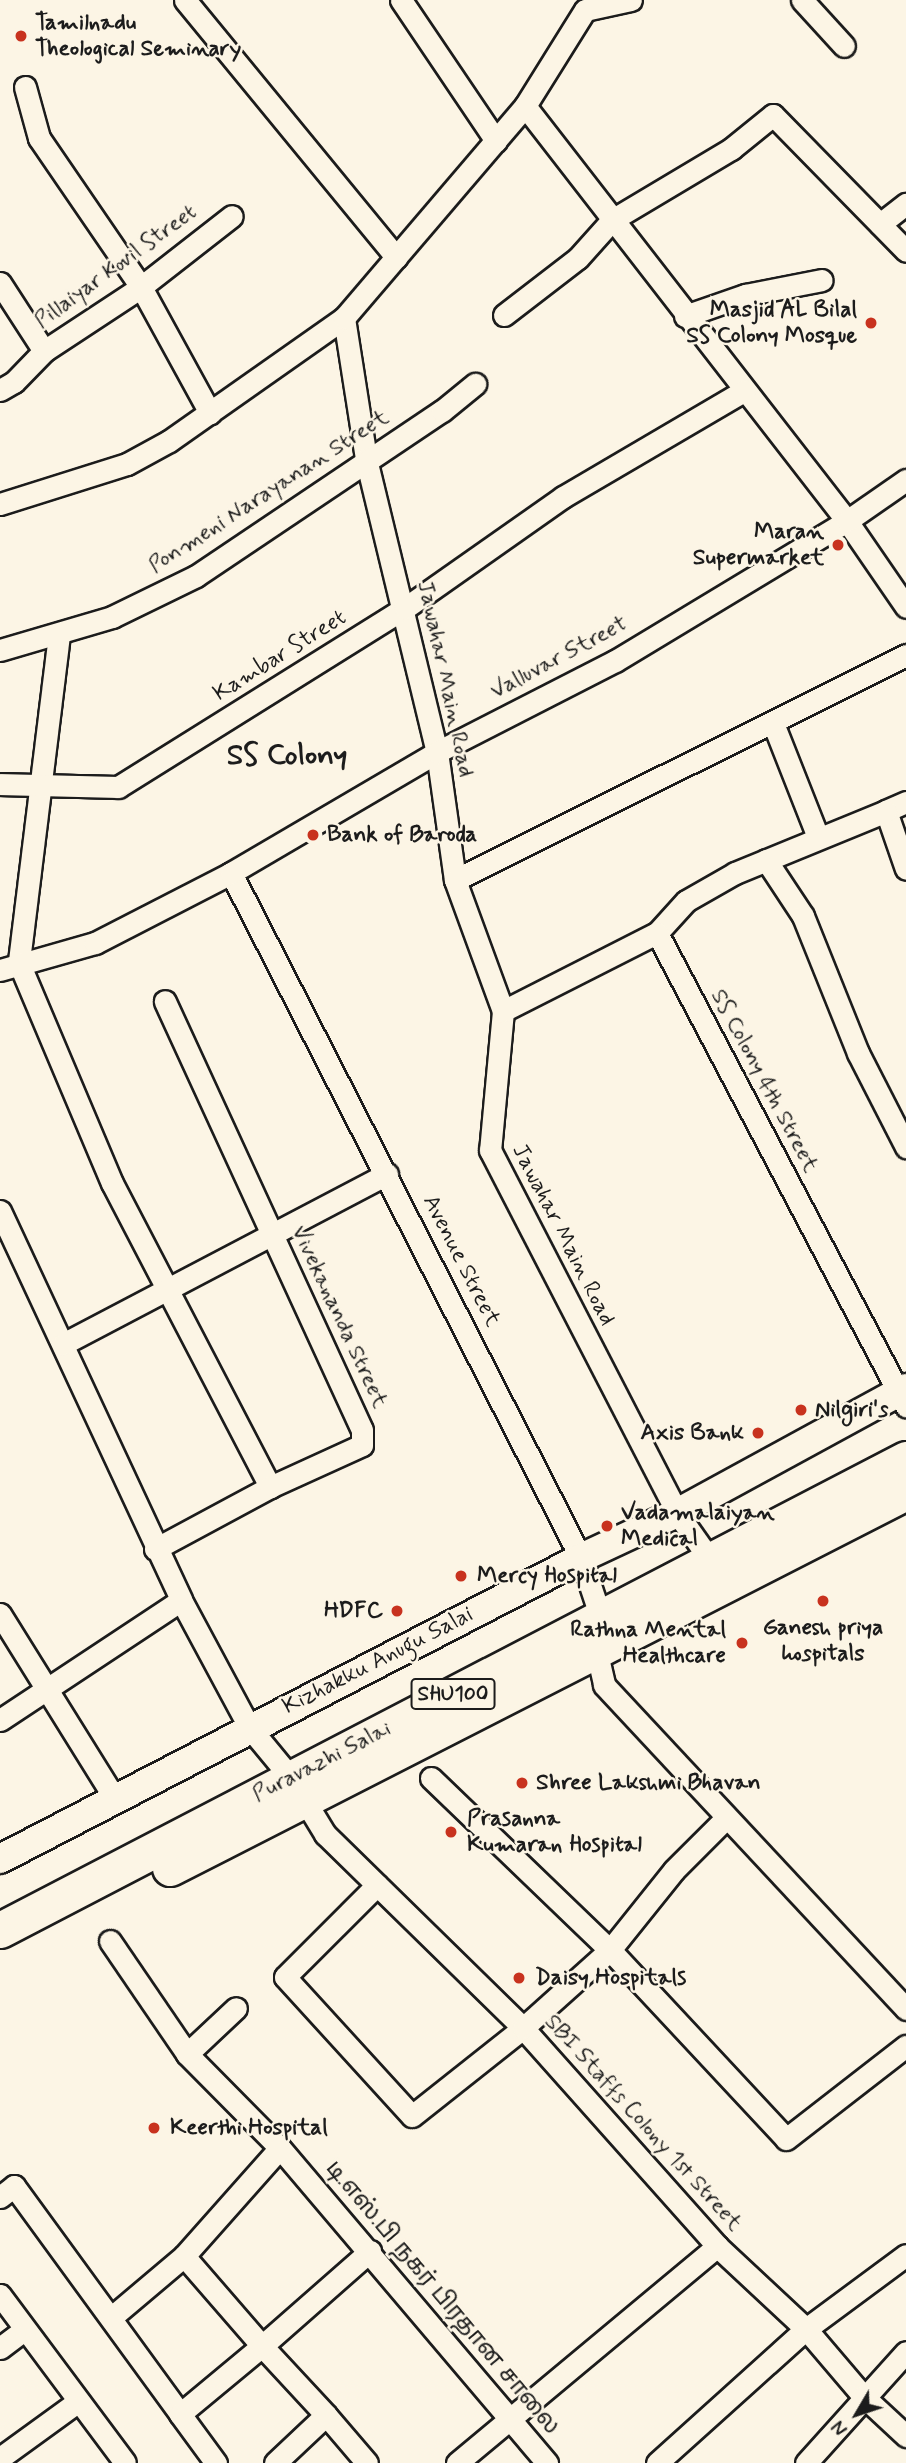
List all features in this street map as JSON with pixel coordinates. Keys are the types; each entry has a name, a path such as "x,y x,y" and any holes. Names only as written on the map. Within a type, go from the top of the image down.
{"main road":[{"name":"Puravazhi Salai","path":"598,1634 711,1561 906,1459"},
{"name":"Puravazhi Salai","path":"0,1952 297,1790 598,1634 906,1492"},
{"name":"Puravazhi Salai","path":"0,1930 297,1790"}],"street":[{"path":"185,0 396,257"},
{"path":"401,0 496,141"},
{"path":"0,503 127,464 210,412 344,318 525,106 579,5 631,0"},
{"path":"802,0 844,46"},
{"path":"25,87 39,138 141,287 210,412"},
{"path":"525,106 685,316 847,521 906,607"},
{"path":"504,315 578,258 612,220 731,149 773,115 906,251"},
{"path":"880,224 906,204"},
{"name":"Pillaiyar Kovil Street","path":"0,390 14,382 44,351 141,287 232,216"},
{"path":"685,316 745,295 822,279"},
{"path":"0,283 44,351"},
{"name":"Jawahar Main Road","path":"344,318 366,459 405,608 437,752 455,880 503,1011 490,1150 677,1513 711,1561"},
{"name":"Ponmeni Narayanan Street","path":"0,650 60,635 112,617 196,576 366,459 442,411 475,384"},
{"name":"Kambar Street","path":"0,784 118,787 405,608 563,497 744,391"},
{"name":"Valluvar Street","path":"10,967 95,943 231,873 437,752 615,661 847,521 906,480"},
{"path":"60,635 10,967 27,991 112,1182 166,1293 270,1487"},
{"path":"455,880 906,655"},
{"path":"773,723 818,838"},
{"path":"503,1011 657,933 686,901 766,860 906,802"},
{"path":"886,811 906,869"},
{"path":"766,860 803,916 858,1053 906,1147"},
{"name":"Avenue Street","path":"231,873 581,1558 598,1634 604,1685 725,1819"},
{"name":"SS Colony 4th Street","path":"657,933 903,1396"},
{"name":"Vivekananda Street","path":"155,1549 270,1487 362,1444 362,1430 164,1001"},
{"path":"63,1344 166,1293 387,1174"},
{"name":"SBI Staffs Colony 1st Street","path":"0,1211 181,1600 249,1727 297,1790 325,1835 523,2028 717,2246 806,2329 863,2396 906,2436"},
{"name":"Kizhakku Anugu Salai","path":"0,1859 249,1727 581,1558 677,1513 903,1396"},
{"path":"0,1720 48,1691 181,1600"},
{"path":"0,1614 114,1797"},
{"path":"430,1778 610,1950 786,2139 906,2046"},
{"path":"377,1885 285,1978 412,2116 523,2028 610,1950 674,1870 725,1819 906,2009"},
{"name":"டி.எஸ்.பி நகர் பிரதான சாலை","path":"110,1941 187,2054 280,2148 547,2463"},
{"path":"187,2054 236,2008"},
{"path":"113,2316 184,2256 280,2148"},
{"path":"0,2197 14,2186 113,2316 216,2463"},
{"path":"457,2463 510,2422 717,2246"},
{"path":"180,2414 370,2251"},
{"path":"657,2463 806,2329 906,2255"},
{"path":"184,2256 367,2463"},
{"path":"0,2295 125,2463"},
{"path":"0,2348 24,2329"},
{"path":"806,2463 863,2396 906,2352"},
{"path":"0,2458 77,2402"},
{"path":"275,2463 326,2415"}],"place":[{"name":"Tamilnadu Theological Seminary","path":"21,36"},
{"name":"Masjid AL Bilal SS Colony Mosque","path":"871,323"},
{"name":"Maran Supermarket","path":"838,545"},
{"name":"Bank of Baroda","path":"313,835"},
{"name":"Nilgiri's","path":"801,1410"},
{"name":"Axis Bank","path":"758,1433"},
{"name":"Vadamalaiyan Medical","path":"607,1526"},
{"name":"Mercy Hospital","path":"461,1576"},
{"name":"Ganesh priya hospitals","path":"823,1601"},
{"name":"HDFC","path":"397,1611"},
{"name":"Rathna Mental Healthcare","path":"742,1643"},
{"name":"Shree Lakshmi Bhavan","path":"522,1783"},
{"name":"Prasanna Kumaran Hospital","path":"451,1832"},
{"name":"Daisy Hospitals","path":"519,1978"},
{"name":"Keerthi Hospital","path":"154,2128"}],"district":[{"name":"SS Colony","path":"287,756"}]}
